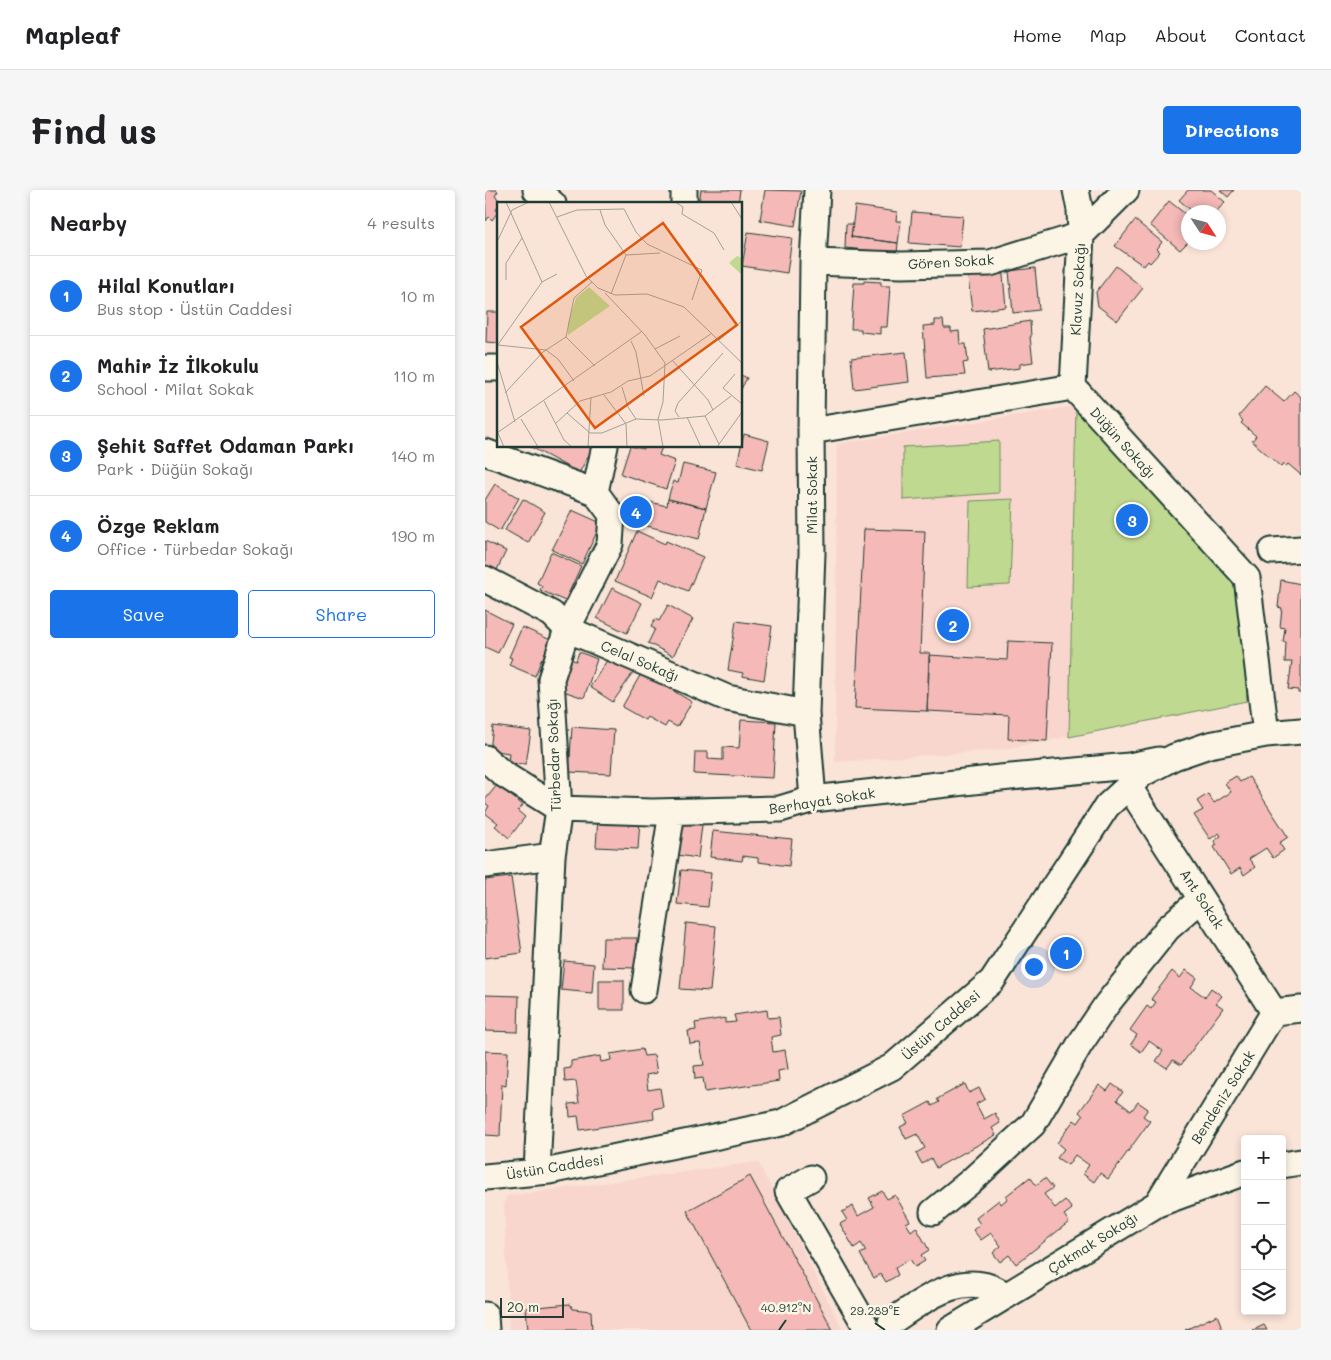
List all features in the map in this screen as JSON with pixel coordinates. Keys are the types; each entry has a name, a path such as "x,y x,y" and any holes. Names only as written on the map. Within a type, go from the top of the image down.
{"street":[{"path":"536,190 551,202"},
{"name":"Milat Sokak","path":"813,799 806,713 812,554 813,262 817,190"},
{"name":"Klavuz Sokağı","path":"1073,387 1081,235 1080,210 1076,190"},
{"name":"Gören Sokak","path":"813,262 901,265 990,263 1081,235 1126,190"},
{"path":"811,431 1073,387"},
{"name":"Düğün Sokağı","path":"1073,387 1247,578 1266,734"},
{"path":"485,452 595,492 605,448"},
{"name":"Türbedar Sokağı","path":"537,1172 552,856 559,809 551,679 567,629 610,544 612,515 595,492"},
{"path":"1272,551 1301,549"},
{"name":"Celal Sokağı","path":"485,580 552,614 567,629 727,698 806,713"},
{"name":"Üstün Caddesi","path":"485,1177 565,1168 781,1123 892,1068 992,981 1107,806 1142,774 1174,757 1209,745 1266,734 1301,731"},
{"name":"Berhayat Sokak","path":"559,809 672,812 780,809 813,799 1009,777 1129,766 1174,757"},
{"path":"485,758 503,774 559,809"},
{"name":"Ant Sokak","path":"1129,787 1274,1012"},
{"path":"644,990 672,812"},
{"path":"485,865 552,856"},
{"path":"933,1212 971,1181 1033,1124 1080,1044 1107,1004 1168,928 1201,899"},
{"path":"1274,1012 1301,1009"},
{"name":"Bendeniz Sokak","path":"1157,1204 1274,1012"},
{"path":"1286,1164 1301,1162"},
{"name":"Çakmak Sokağı","path":"950,1330 1157,1204 1241,1173"},
{"path":"811,1178 788,1191 868,1330"},
{"path":"891,1322 948,1288 960,1284 989,1286 996,1288 1007,1296"},
{"path":"485,1315 486,1330"}],"shaded area":[{"path":"1076,406 1069,737 997,750 835,762 837,444"},
{"path":"758,1162 843,1330 509,1330 504,1202 507,1196"}],"green space":[{"path":"1076,406 1140,448 1241,591 1247,701 1069,737"},
{"path":"999,441 999,493 903,500 903,447"},
{"path":"1013,499 1010,585 968,587 970,501"}],"building":[{"path":"485,190 496,190 498,191 495,196 502,202 497,202 497,213 492,220 489,217 486,221"},
{"path":"701,190 740,190 738,202 699,202"},
{"path":"765,190 801,191 795,226 760,220"},
{"path":"1188,190 1211,190 1225,202 1222,205 1185,205 1179,200"},
{"path":"1220,190 1234,190 1228,197"},
{"path":"1169,201 1181,211 1181,249 1180,250 1150,225"},
{"path":"855,206 897,212 896,221 901,221 898,243 851,237"},
{"path":"912,212 963,216 960,247 909,243"},
{"path":"1135,220 1162,242 1157,249 1160,252 1150,263 1148,261 1144,266 1115,246"},
{"path":"846,224 853,224 851,237 898,243 897,253 845,248"},
{"path":"748,232 792,238 787,273 743,266"},
{"path":"1002,265 1006,307 972,311 967,269"},
{"path":"1116,266 1143,288 1117,321 1098,306 1096,292"},
{"path":"1035,268 1039,310 1013,313 1009,271"},
{"path":"864,281 881,282 881,286 890,286 887,327 880,327 880,334 861,332 861,329 851,329 854,283 864,283"},
{"path":"487,312 497,312 497,343 486,342"},
{"path":"935,320 943,320 944,328 951,328 951,332 959,331 960,344 966,344 968,362 963,363 965,375 927,378 923,326 935,325"},
{"path":"1030,321 1033,362 1020,364 1020,368 988,372 983,329"},
{"path":"906,352 909,382 854,389 851,358"},
{"path":"743,376 747,378 743,385"},
{"path":"1265,386 1284,402 1294,391 1301,397 1301,475 1288,464 1286,466 1283,464 1281,467 1252,441 1256,436 1241,423 1243,421 1239,416"},
{"path":"744,434 769,441 762,470 737,464 741,448 743,448"},
{"path":"533,448 590,448 592,449 579,473"},
{"path":"629,448 662,448 659,455 675,461 666,489 621,474"},
{"path":"683,464 716,472 706,508 668,499 673,481 678,483"},
{"path":"495,484 519,498 500,531 485,522 485,500"},
{"path":"523,499 545,512 528,543 505,530"},
{"path":"668,499 706,508 699,539 643,525 649,502 667,506"},
{"path":"572,510 601,523 582,564 552,550"},
{"path":"864,529 925,531 920,653 930,653 927,711 855,708"},
{"path":"637,531 665,544 666,541 703,557 688,591 660,579 652,597 615,581"},
{"path":"485,541 506,551 496,572 485,567"},
{"path":"551,552 581,566 565,601 540,590 542,586 537,583"},
{"path":"1281,580 1301,584 1301,693 1298,693 1298,690 1288,689 1292,662 1285,662 1286,642 1283,642 1285,628 1280,627 1282,608 1278,607"},
{"path":"612,588 642,603 627,633 597,618"},
{"path":"668,605 693,619 673,656 648,643 655,629 651,627 655,619 659,621"},
{"path":"485,610 512,624 498,653 485,647"},
{"path":"736,621 772,626 764,680 742,676 743,673 728,670"},
{"path":"522,627 553,641 545,660 542,658 535,676 509,665 512,658 509,657"},
{"path":"1008,641 1052,643 1047,741 1008,739 1009,715 927,711 929,655 1007,660"},
{"path":"613,651 637,667 613,702 590,687"},
{"path":"579,652 597,659 584,698 554,688 565,657 576,661"},
{"path":"642,672 692,702 677,727 668,722 665,727 647,717 645,720 622,707"},
{"path":"741,720 776,722 773,778 694,774 695,752 708,752 708,759 723,760 723,747 739,748"},
{"path":"493,726 531,731 526,764 508,763 509,753 490,750"},
{"path":"572,727 614,730 611,774 569,772"},
{"path":"1236,776 1240,782 1249,777 1288,837 1279,843 1284,850 1273,858 1266,848 1249,859 1255,867 1244,875 1240,868 1231,874 1214,847 1217,845 1214,841 1221,836 1219,833 1210,839 1194,815 1203,810 1197,801 1208,794 1214,803 1231,792 1225,783"},
{"path":"497,785 523,805 518,811 525,817 509,838 495,826 498,823 485,813 489,806 485,803 485,800"},
{"path":"598,817 640,820 638,849 596,847"},
{"path":"682,823 702,825 698,858 677,855"},
{"path":"713,831 792,839 789,866 758,862 758,858 743,856 742,861 710,857"},
{"path":"681,870 711,873 708,907 677,904"},
{"path":"511,877 522,953 485,958 485,880"},
{"path":"686,923 716,926 710,991 680,989"},
{"path":"603,938 637,938 636,968 602,967"},
{"path":"564,961 594,964 592,993 561,990"},
{"path":"1186,970 1197,978 1191,987 1205,997 1211,988 1222,996 1216,1003 1223,1008 1181,1065 1173,1060 1167,1068 1156,1061 1163,1051 1149,1041 1141,1052 1131,1044 1137,1035 1130,1030 1147,1006 1151,1009 1156,1002 1151,999 1172,971 1180,978"},
{"path":"599,980 624,980 624,1010 599,1010"},
{"path":"485,995 519,996 518,1032 485,1031"},
{"path":"767,1010 768,1018 779,1017 781,1035 771,1037 773,1052 785,1050 788,1069 778,1071 779,1081 705,1092 703,1078 695,1079 694,1066 704,1065 700,1043 690,1044 688,1031 696,1030 695,1023 725,1018 725,1023 736,1022 734,1015"},
{"path":"642,1049 644,1056 654,1055 657,1073 646,1075 648,1090 660,1088 663,1107 653,1109 654,1119 580,1130 578,1116 570,1117 569,1104 579,1103 576,1081 565,1082 564,1069 571,1068 571,1061 600,1056 601,1062 611,1060 610,1054"},
{"path":"485,1051 508,1052 506,1085 502,1084 500,1136 485,1135"},
{"path":"965,1084 969,1093 979,1088 985,1099 976,1104 984,1119 995,1113 1000,1123 992,1128 996,1135 936,1168 931,1158 922,1164 916,1153 925,1148 917,1134 906,1139 900,1127 908,1123 904,1116 930,1102 932,1106 939,1102 937,1099"},
{"path":"1112,1084 1123,1092 1117,1100 1131,1111 1138,1102 1148,1109 1143,1116 1150,1121 1108,1179 1100,1173 1094,1182 1083,1174 1089,1165 1075,1155 1068,1165 1057,1158 1064,1149 1057,1143 1074,1120 1078,1123 1083,1116 1079,1112 1099,1085 1107,1091"},
{"path":"750,1176 833,1330 751,1330 687,1211"},
{"path":"1030,1177 1036,1185 1045,1178 1053,1188 1044,1194 1055,1208 1065,1200 1072,1209 1064,1215 1069,1222 1016,1264 1009,1255 1000,1262 993,1253 1001,1246 991,1233 981,1240 973,1230 980,1224 976,1218 999,1200 1001,1204 1007,1199 1006,1196"},
{"path":"882,1191 887,1199 895,1195 910,1221 906,1223 911,1231 916,1227 929,1250 921,1255 925,1261 915,1267 910,1259 895,1268 898,1275 886,1282 881,1274 874,1278 860,1254 866,1251 861,1243 854,1248 840,1224 847,1220 842,1212 853,1206 858,1216 874,1207 869,1198"},
{"path":"570,1304 573,1309 591,1311 592,1330 528,1330 526,1308"},
{"path":"1217,1315 1223,1330 1185,1330"},
{"path":"1264,1325 1267,1330 1253,1330"}],"place":[{"name":"Özge Reklam","path":"636,512"},
{"name":"Şehit Saffet Odaman Parkı","path":"1132,520"},
{"name":"Mahir İz İlkokulu","path":"953,625"},
{"name":"Hilal Konutları","path":"1066,953"}]}
